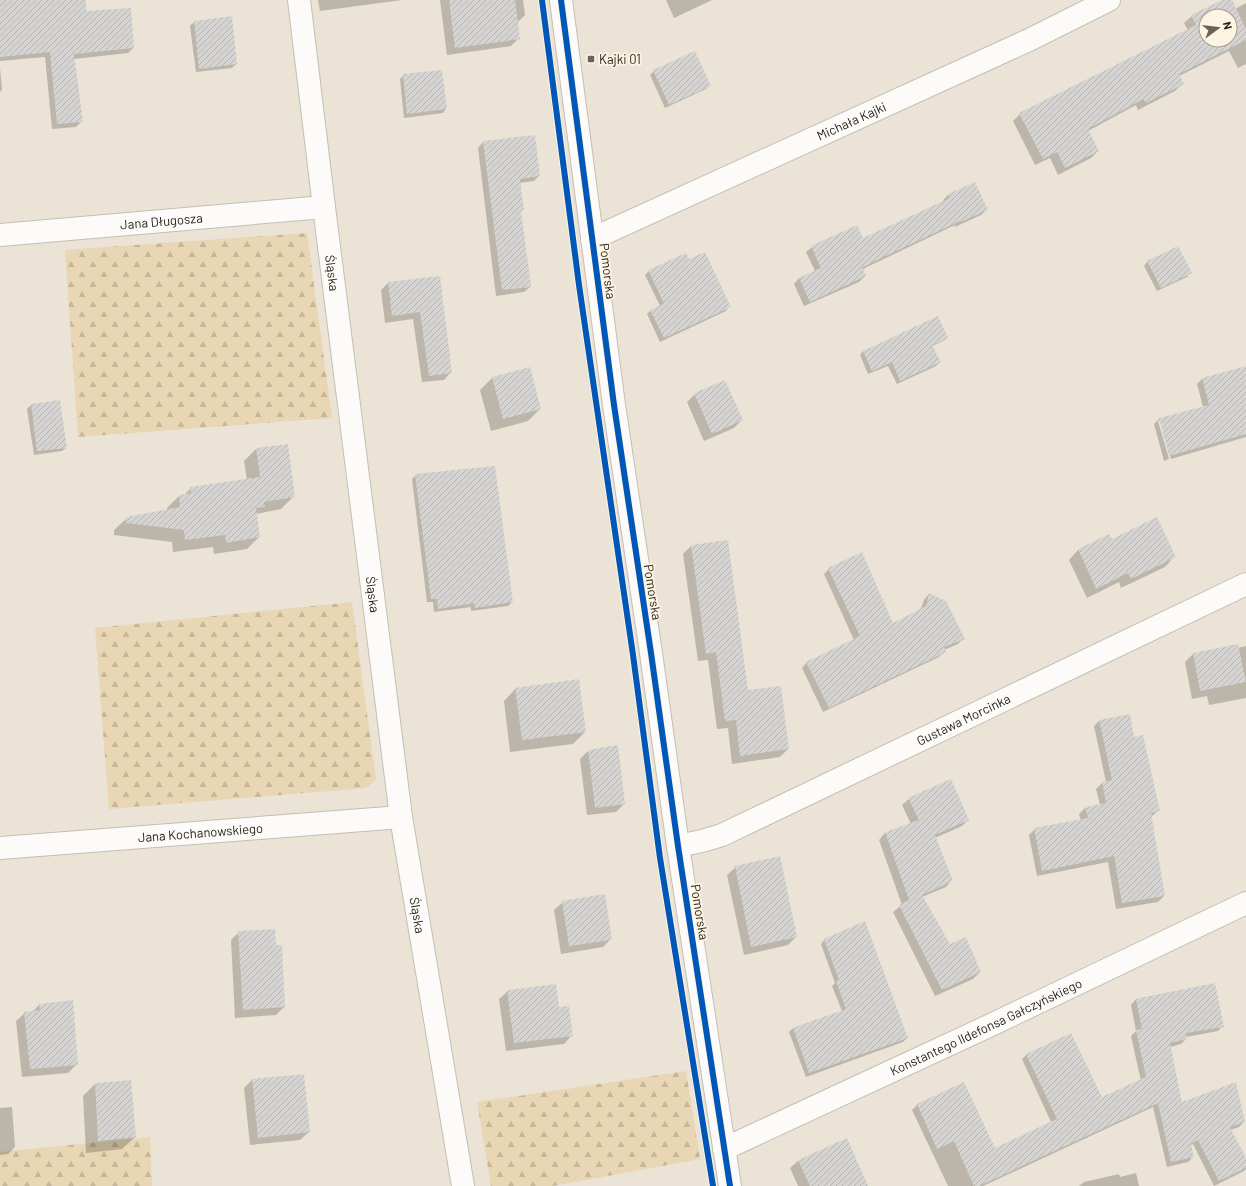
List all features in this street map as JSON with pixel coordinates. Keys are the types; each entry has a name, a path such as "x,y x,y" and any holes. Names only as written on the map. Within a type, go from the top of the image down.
{"street":[{"name":"Śląska","path":"299,0 401,817 463,1186"},
{"name":"Pomorska","path":"561,0 614,406 678,846 730,1186"},
{"name":"Michała Kajki","path":"592,239 1029,40 1109,0"},
{"name":"Jana Długosza","path":"0,234 324,207"},
{"name":"Gustawa Morcinka","path":"678,846 722,835 1246,584"},
{"name":"Jana Kochanowskiego","path":"0,848 401,817"},
{"name":"Konstantego Ildefonsa Gałczyńskiego","path":"724,1149 993,1024 1246,903"}],"green space":[{"path":"307,233 332,418 78,437 65,250"},
{"path":"352,602 376,780 366,788 109,809 95,628"},
{"path":"686,1071 700,1159 553,1186 491,1186 477,1102"},
{"path":"150,1137 152,1186 0,1186 0,1152"}],"building":[{"path":"0,0 86,0 86,11 131,8 134,48 74,54 83,122 57,124 50,52 0,57"},
{"path":"449,0 515,0 520,39 455,48"},
{"path":"1222,0 1232,0 1236,8 1205,8"},
{"path":"1198,12 1198,48 1230,48 1179,74 1184,84 1146,103 1143,99 1088,129 1099,151 1065,168 1057,152 1043,159 1019,113 1196,25 1191,15"},
{"path":"1238,12 1246,29 1246,40 1238,44"},
{"path":"232,16 237,64 199,69 194,21"},
{"path":"695,51 711,86 669,105 653,70"},
{"path":"442,70 447,109 407,114 403,74"},
{"path":"535,135 540,176 520,179 524,210 521,210 531,287 502,290 483,141"},
{"path":"975,182 988,210 961,222 960,221 873,262 862,268 866,276 810,302 799,278 821,268 811,246 857,225 863,238 950,198 948,194"},
{"path":"1178,246 1192,273 1161,288 1147,261"},
{"path":"705,252 731,307 664,338 650,310 664,303 648,270 686,253 689,259"},
{"path":"440,276 452,373 429,376 420,312 392,316 388,282"},
{"path":"938,316 948,338 932,345 941,362 900,381 892,362 872,371 863,351"},
{"path":"1246,366 1246,434 1169,456 1159,418 1209,405 1202,378"},
{"path":"530,367 541,409 503,419 492,377"},
{"path":"725,380 743,420 712,434 694,393"},
{"path":"60,400 67,448 37,451 31,404"},
{"path":"288,444 295,497 264,502 265,507 256,508 260,537 226,543 225,535 185,540 184,530 126,523 126,517 180,507 179,495 191,493 190,487 260,477 256,448"},
{"path":"495,466 513,602 475,608 474,603 438,609 437,599 431,599 415,474"},
{"path":"1157,517 1176,557 1131,579 1128,573 1096,589 1078,549 1109,534 1112,539"},
{"path":"728,540 748,690 781,686 789,749 740,756 736,720 725,721 716,652 706,654 691,545"},
{"path":"862,552 893,623 926,606 929,593 946,601 965,639 944,647 946,652 829,708 806,662 860,636 828,568"},
{"path":"1238,644 1246,682 1200,691 1193,653"},
{"path":"579,679 586,732 522,740 515,688"},
{"path":"1130,714 1134,737 1143,735 1160,811 1151,813 1165,896 1122,903 1114,856 1042,871 1034,828 1088,818 1085,807 1106,803 1102,782 1112,780 1099,720"},
{"path":"618,745 625,804 595,808 588,750"},
{"path":"951,779 969,820 935,835 953,881 922,895 950,944 966,937 981,972 942,990 899,905 909,900 885,832 919,820 908,798"},
{"path":"780,856 797,937 751,947 735,866"},
{"path":"605,894 612,940 569,946 562,901"},
{"path":"865,921 908,1038 809,1073 793,1028 846,1009 836,981 839,980 824,939"},
{"path":"275,929 276,945 282,945 285,1007 243,1010 238,931"},
{"path":"1215,983 1224,1027 1186,1033 1187,1039 1170,1043 1182,1102 1236,1082 1245,1122 1230,1127 1246,1158 1246,1168 1219,1181 1198,1140 1191,1144 1194,1157 1171,1162 1158,1103 979,1186 974,1186 954,1141 937,1149 917,1104 964,1082 995,1148 1057,1119 1026,1054 1071,1033 1102,1097 1146,1077 1136,1030 1142,1029 1136,999"},
{"path":"556,984 559,1007 569,1006 573,1036 514,1043 507,990"},
{"path":"73,1000 78,1065 30,1069 24,1012 40,1010 39,1004"},
{"path":"304,1074 310,1132 258,1138 252,1079"},
{"path":"131,1080 136,1137 98,1141 95,1083"},
{"path":"847,1138 868,1186 810,1186 798,1160"}],"cycle path":[{"path":"542,0 579,285 633,655 660,858 713,1186"},
{"path":"561,0 614,405 678,846 730,1186"}],"place":[{"name":"Kajki 01","path":"591,59"}]}
